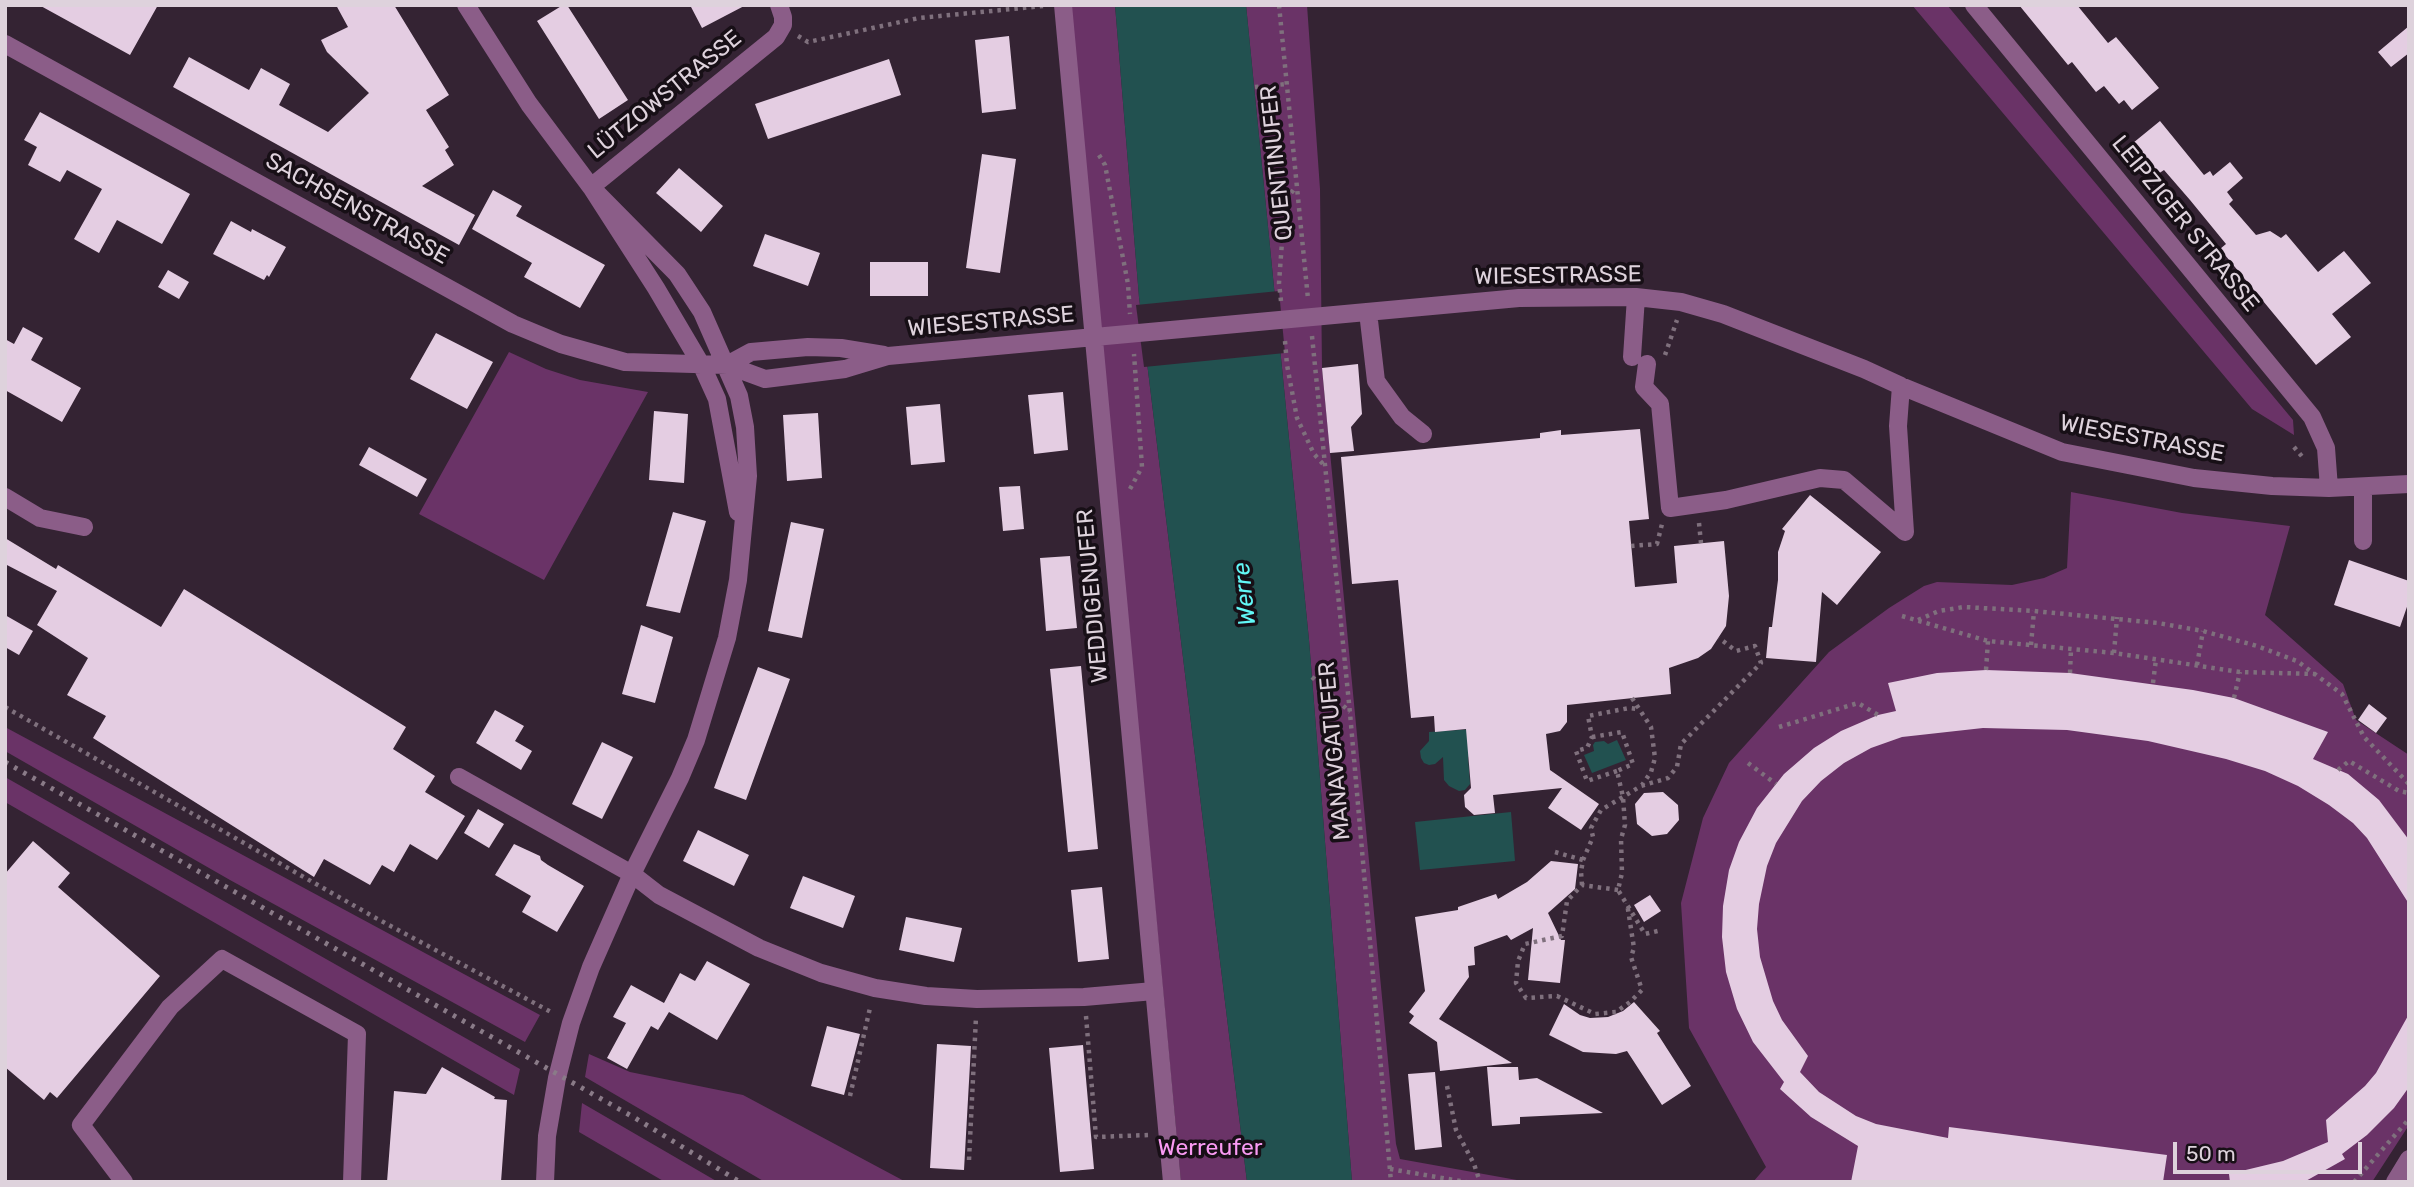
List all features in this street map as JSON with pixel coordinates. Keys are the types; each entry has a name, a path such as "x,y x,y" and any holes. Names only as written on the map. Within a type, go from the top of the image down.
{"street":[{"path":"466,5 529,104 591,187 702,366 718,399 741,529"},
{"path":"779,5 783,25"},
{"name":"WEDDIGENUFER","path":"1063,5 1172,1182"},
{"name":"LEIPZIGER STRASSE","path":"1973,5 2312,417 2326,448 2329,488"},
{"name":"LÜTZOWSTRASSE","path":"591,187 776,37 783,25"},
{"name":"SACHSENSTRASSE","path":"5,44 513,324 561,344 625,362 702,366"},
{"path":"545,1182 547,1136 556,1078 571,1023 591,967 632,874 680,778 710,696 727,638 738,580 748,476 745,427 738,396 727,365 702,312 677,274 591,187"},
{"path":"1636,297 1639,360 1644,387 1660,404 1671,508 1726,500 1820,478 1844,480 1905,532 1898,426 1901,386"},
{"name":"WIESESTRASSE","path":"702,366 727,365 765,379 845,369 888,356 1519,298 1636,297 1681,302 1723,314 1864,369 2062,452 2194,478 2329,488 2407,488"},
{"path":"1368,312 1376,381 1402,417 1423,434"},
{"name":"WIESESTRASSE","path":"727,365 751,352 808,347 841,348 888,356"},
{"path":"2363,487 2363,541"},
{"path":"5,497 40,518 84,527"},
{"path":"459,777 632,874 659,895 759,948 821,973 875,988 926,996 977,999 1084,997 1154,991"},
{"path":"124,1182 81,1125 170,1007 222,959 357,1034 352,1182"},
{"path":"2395,1182 2409,1159"}],"path":[{"path":"783,25 808,42 919,18 1048,5"},
{"name":"QUENTINUFER","path":"1279,5 1306,318"},
{"path":"1255,87 1287,84"},
{"path":"1664,358 1681,302"},
{"name":"MANAVGATUFER","path":"1306,318 1350,712 1391,1182"},
{"path":"1631,547 1657,544 1663,521 1671,508"},
{"path":"1918,620 1939,611 1964,607 2117,617 2203,631 2267,650 2297,661 2342,694 2364,737 2409,784"},
{"path":"2031,645 2034,611"},
{"path":"1902,616 1988,641 2114,653 2240,672 2316,674"},
{"path":"2114,653 2117,617"},
{"path":"2197,665 2203,631"},
{"path":"1627,903 1634,948 1631,957 1642,990 1630,1002 1616,1012 1595,1014 1557,996 1526,998 1516,983 1518,961 1525,944 1562,936 1567,901 1582,885 1583,860 1593,837 1591,828 1601,810 1641,786 1668,778 1677,767 1681,744 1761,663 1755,646 1736,651 1719,638"},
{"path":"1986,670 1988,641"},
{"path":"2070,673 2071,649"},
{"path":"2153,683 2156,659"},
{"path":"2234,698 2240,672"},
{"path":"1312,677 1350,712"},
{"path":"1632,698 1651,727 1655,758 1651,772 1641,786"},
{"path":"1779,727 1858,703 1878,715"},
{"path":"5,707 362,910 551,1012"},
{"path":"1592,737 1622,732 1633,764 1587,781 1576,751 1587,748 1592,737 1588,716 1629,708 1637,709"},
{"path":"2338,770 2349,761 2399,791 2409,793"},
{"path":"1748,763 1776,784"},
{"path":"1617,771 1623,797 1625,825 1621,839 1622,873 1618,890"},
{"path":"1555,852 1583,860"},
{"path":"1582,885 1618,890 1645,934 1662,930"},
{"path":"850,1096 875,988"},
{"path":"1084,997 1096,1137 1167,1134"},
{"path":"969,1160 977,999"},
{"path":"1447,1086 1456,1130 1480,1182"},
{"path":"2354,1182 2409,1119"},
{"path":"1390,1169 1466,1182"}],"green space":[{"name":"Werreufer","path":"1070,5 1115,5 1139,297 1247,1182 1181,1182"},
{"path":"1246,5 1307,5 1320,189 1322,368 1396,1144 1400,1159 1528,1182 1352,1182 1309,640"},
{"path":"1912,5 1947,5 2293,420 2294,435 2252,409"},
{"path":"509,352 546,369 580,380 648,392 544,580 419,514"},
{"path":"2071,492 2182,513 2290,526 2265,615 2343,684 2356,720 2409,755 2409,1125 2372,1182 1753,1182 1766,1167 1689,1028 1681,903 1703,818 1729,763 1829,652 1889,608 1924,586 1937,582 2012,585 2044,578 2067,568"},
{"path":"5,727 540,1015 525,1042 230,880 5,751"},
{"path":"5,777 520,1069 514,1095 5,802"},
{"path":"589,1054 630,1072 743,1095 906,1182 765,1182 585,1077"},
{"path":"582,1103 718,1182 665,1182 579,1132"}],"water":[{"name":"Werre","path":"1115,5 1246,5 1309,640 1352,1182 1247,1182 1139,297"},
{"path":"1474,729 1477,756 1468,757 1470,784 1465,790 1459,791 1444,780 1443,757 1435,764 1429,765 1424,763 1420,751 1429,741 1429,732"},
{"path":"1617,740 1626,760 1592,773 1584,755 1594,751 1595,742 1604,741 1608,744"},
{"path":"1511,812 1515,861 1420,870 1415,822"}],"pier":[{"path":"1279,291 1285,353 1144,367 1136,305"}],"building":[{"path":"39,5 158,5 130,55"},
{"path":"336,5 394,5 449,95 426,110 449,147 445,150 454,165 422,186 475,215 459,245 173,87 189,57 249,90 261,68 290,84 279,105 328,132 369,93 327,52 321,40 348,27"},
{"path":"567,5 628,100 599,119 537,21"},
{"path":"690,5 746,5 702,28"},
{"path":"2019,5 2077,5 2108,43 2116,37 2159,88 2132,110 2124,100 2119,104 2104,86 2096,92 2072,62 2068,65"},
{"path":"2409,26 2409,53 2391,67 2378,52"},
{"path":"1009,36 1016,109 982,113 975,40"},
{"path":"889,59 901,95 768,139 755,104"},
{"path":"40,112 190,194 162,244 117,220 99,253 74,239 102,189 67,170 60,182 28,165 37,147 24,140"},
{"path":"2160,121 2204,175 2210,171 2213,176 2230,162 2243,178 2227,192 2233,200 2229,204 2256,235 2270,231 2281,238 2286,234 2318,272 2344,251 2371,283 2332,314 2351,337 2316,365 2220,249 2226,244 2190,200 2164,170 2158,174 2133,143"},
{"path":"982,154 1016,159 1000,273 966,268"},
{"path":"679,168 723,206 701,232 656,193"},
{"path":"493,190 522,206 516,216 605,265 580,308 524,277 532,263 472,229"},
{"path":"231,221 286,247 269,277 267,275 264,280 213,254"},
{"path":"765,234 820,253 808,286 753,266"},
{"path":"870,262 928,262 928,296 870,296"},
{"path":"168,270 189,282 179,299 158,287"},
{"path":"23,327 43,338 31,360 81,388 62,422 5,390 5,339 14,344"},
{"path":"436,333 493,362 467,409 410,379"},
{"path":"1358,364 1362,414 1351,427 1354,451 1330,453 1322,368"},
{"path":"1063,392 1068,450 1034,454 1028,395"},
{"path":"940,404 945,462 911,465 906,407"},
{"path":"654,411 688,414 684,483 649,480"},
{"path":"818,413 822,478 787,481 783,415"},
{"path":"1640,429 1649,519 1629,521 1635,587 1677,583 1674,546 1724,541 1729,596 1726,626 1711,649 1698,658 1669,668 1671,694 1567,705 1567,722 1560,731 1546,734 1550,770 1599,804 1581,830 1548,808 1562,788 1493,795 1495,813 1474,815 1465,807 1464,795 1471,788 1466,729 1435,732 1434,716 1411,718 1398,580 1352,584 1341,457 1540,438 1540,433 1561,430 1561,435"},
{"path":"369,447 427,479 417,497 359,465"},
{"path":"1020,486 1024,529 1003,531 999,487"},
{"path":"1810,495 1881,552 1837,605 1822,592 1816,662 1766,658 1778,580 1778,552 1785,531 1782,529"},
{"path":"673,512 706,521 680,613 646,606"},
{"path":"791,522 824,529 802,638 768,631"},
{"path":"5,538 56,569 58,565 161,627 184,589 406,727 393,749 435,776 425,792 465,816 437,860 410,844 394,872 382,865 370,885 324,859 314,877 93,738 106,716 67,695 88,658 37,625 57,591 5,564"},
{"path":"1070,556 1077,628 1046,631 1040,558"},
{"path":"2349,560 2409,581 2409,601 2400,627 2334,605"},
{"path":"5,615 33,631 19,655 5,647"},
{"path":"641,625 673,637 655,703 622,694"},
{"path":"1081,666 1098,849 1068,852 1050,669"},
{"path":"758,667 790,679 746,800 714,788"},
{"path":"1986,670 2070,673 2193,690 2234,698 2328,732 2313,759 2348,774 2379,800 2409,840 2409,904 2367,838 2353,823 2298,786 2265,771 2226,759 2148,741 2067,730 1983,728 1902,737 1871,748 1844,763 1802,801 1776,843 1767,866 1757,929 1760,957 1773,1001 1782,1020 1808,1056 1800,1072 1819,1092 1856,1116 1876,1124 1948,1138 1949,1127 2167,1155 2163,1182 1851,1182 1858,1146 1811,1117 1780,1089 1784,1082 1753,1042 1737,1009 1726,972 1722,937 1723,906 1729,870 1739,842 1757,808 1784,774 1814,748 1841,731 1878,715 1896,711 1888,683 1937,673"},
{"path":"2369,704 2387,718 2376,733 2358,720"},
{"path":"495,710 524,726 515,741 532,751 521,770 476,743"},
{"path":"602,742 633,757 602,819 572,804"},
{"path":"1663,792 1678,805 1679,820 1667,834 1652,836 1637,824 1635,804 1644,793"},
{"path":"478,809 504,824 489,848 464,833"},
{"path":"698,830 749,855 734,886 683,861"},
{"path":"33,841 70,873 58,887 160,976 57,1098 50,1092 44,1100 5,1067 5,874"},
{"path":"514,844 540,856 548,865 584,886 557,932 522,912 531,896 495,875"},
{"path":"1551,861 1578,864 1575,889 1548,913 1561,940 1565,940 1560,983 1528,980 1533,928 1511,940 1507,935 1474,947 1475,965 1468,966 1469,977 1439,1019 1512,1063 1440,1071 1437,1042 1409,1023 1414,1016 1409,1012 1425,991 1415,917 1458,910 1458,907 1496,894 1498,899 1527,882"},
{"path":"803,876 855,896 843,928 790,908"},
{"path":"1102,887 1109,959 1078,962 1071,890"},
{"path":"1650,895 1661,911 1644,922 1634,905"},
{"path":"906,917 962,928 954,962 899,950"},
{"path":"707,961 750,984 717,1040 669,1012 658,1030 651,1026 627,1069 607,1058 626,1023 613,1017 631,985 664,1003 680,973 695,981"},
{"path":"1634,1002 1660,1031 1657,1033 1691,1086 1662,1105 1627,1051 1616,1054 1583,1052 1549,1035 1564,1004 1590,1018 1608,1017 1623,1011"},
{"path":"2409,1014 2409,1087 2394,1108 2367,1135 2342,1154 2345,1159 2304,1182 2230,1182 2229,1174 2283,1161 2328,1142 2326,1120 2376,1073"},
{"path":"827,1026 860,1034 844,1095 811,1086"},
{"path":"937,1044 971,1046 964,1170 930,1168"},
{"path":"1083,1045 1094,1169 1060,1172 1049,1048"},
{"path":"442,1067 495,1097 494,1099 507,1100 501,1182 387,1182 394,1091 426,1094"},
{"path":"1487,1067 1518,1067 1519,1080 1537,1078 1603,1113 1520,1117 1520,1124 1492,1126"},
{"path":"1435,1072 1442,1147 1415,1150 1408,1074"}],"railway":[{"path":"5,762 635,1118 740,1182"}]}
